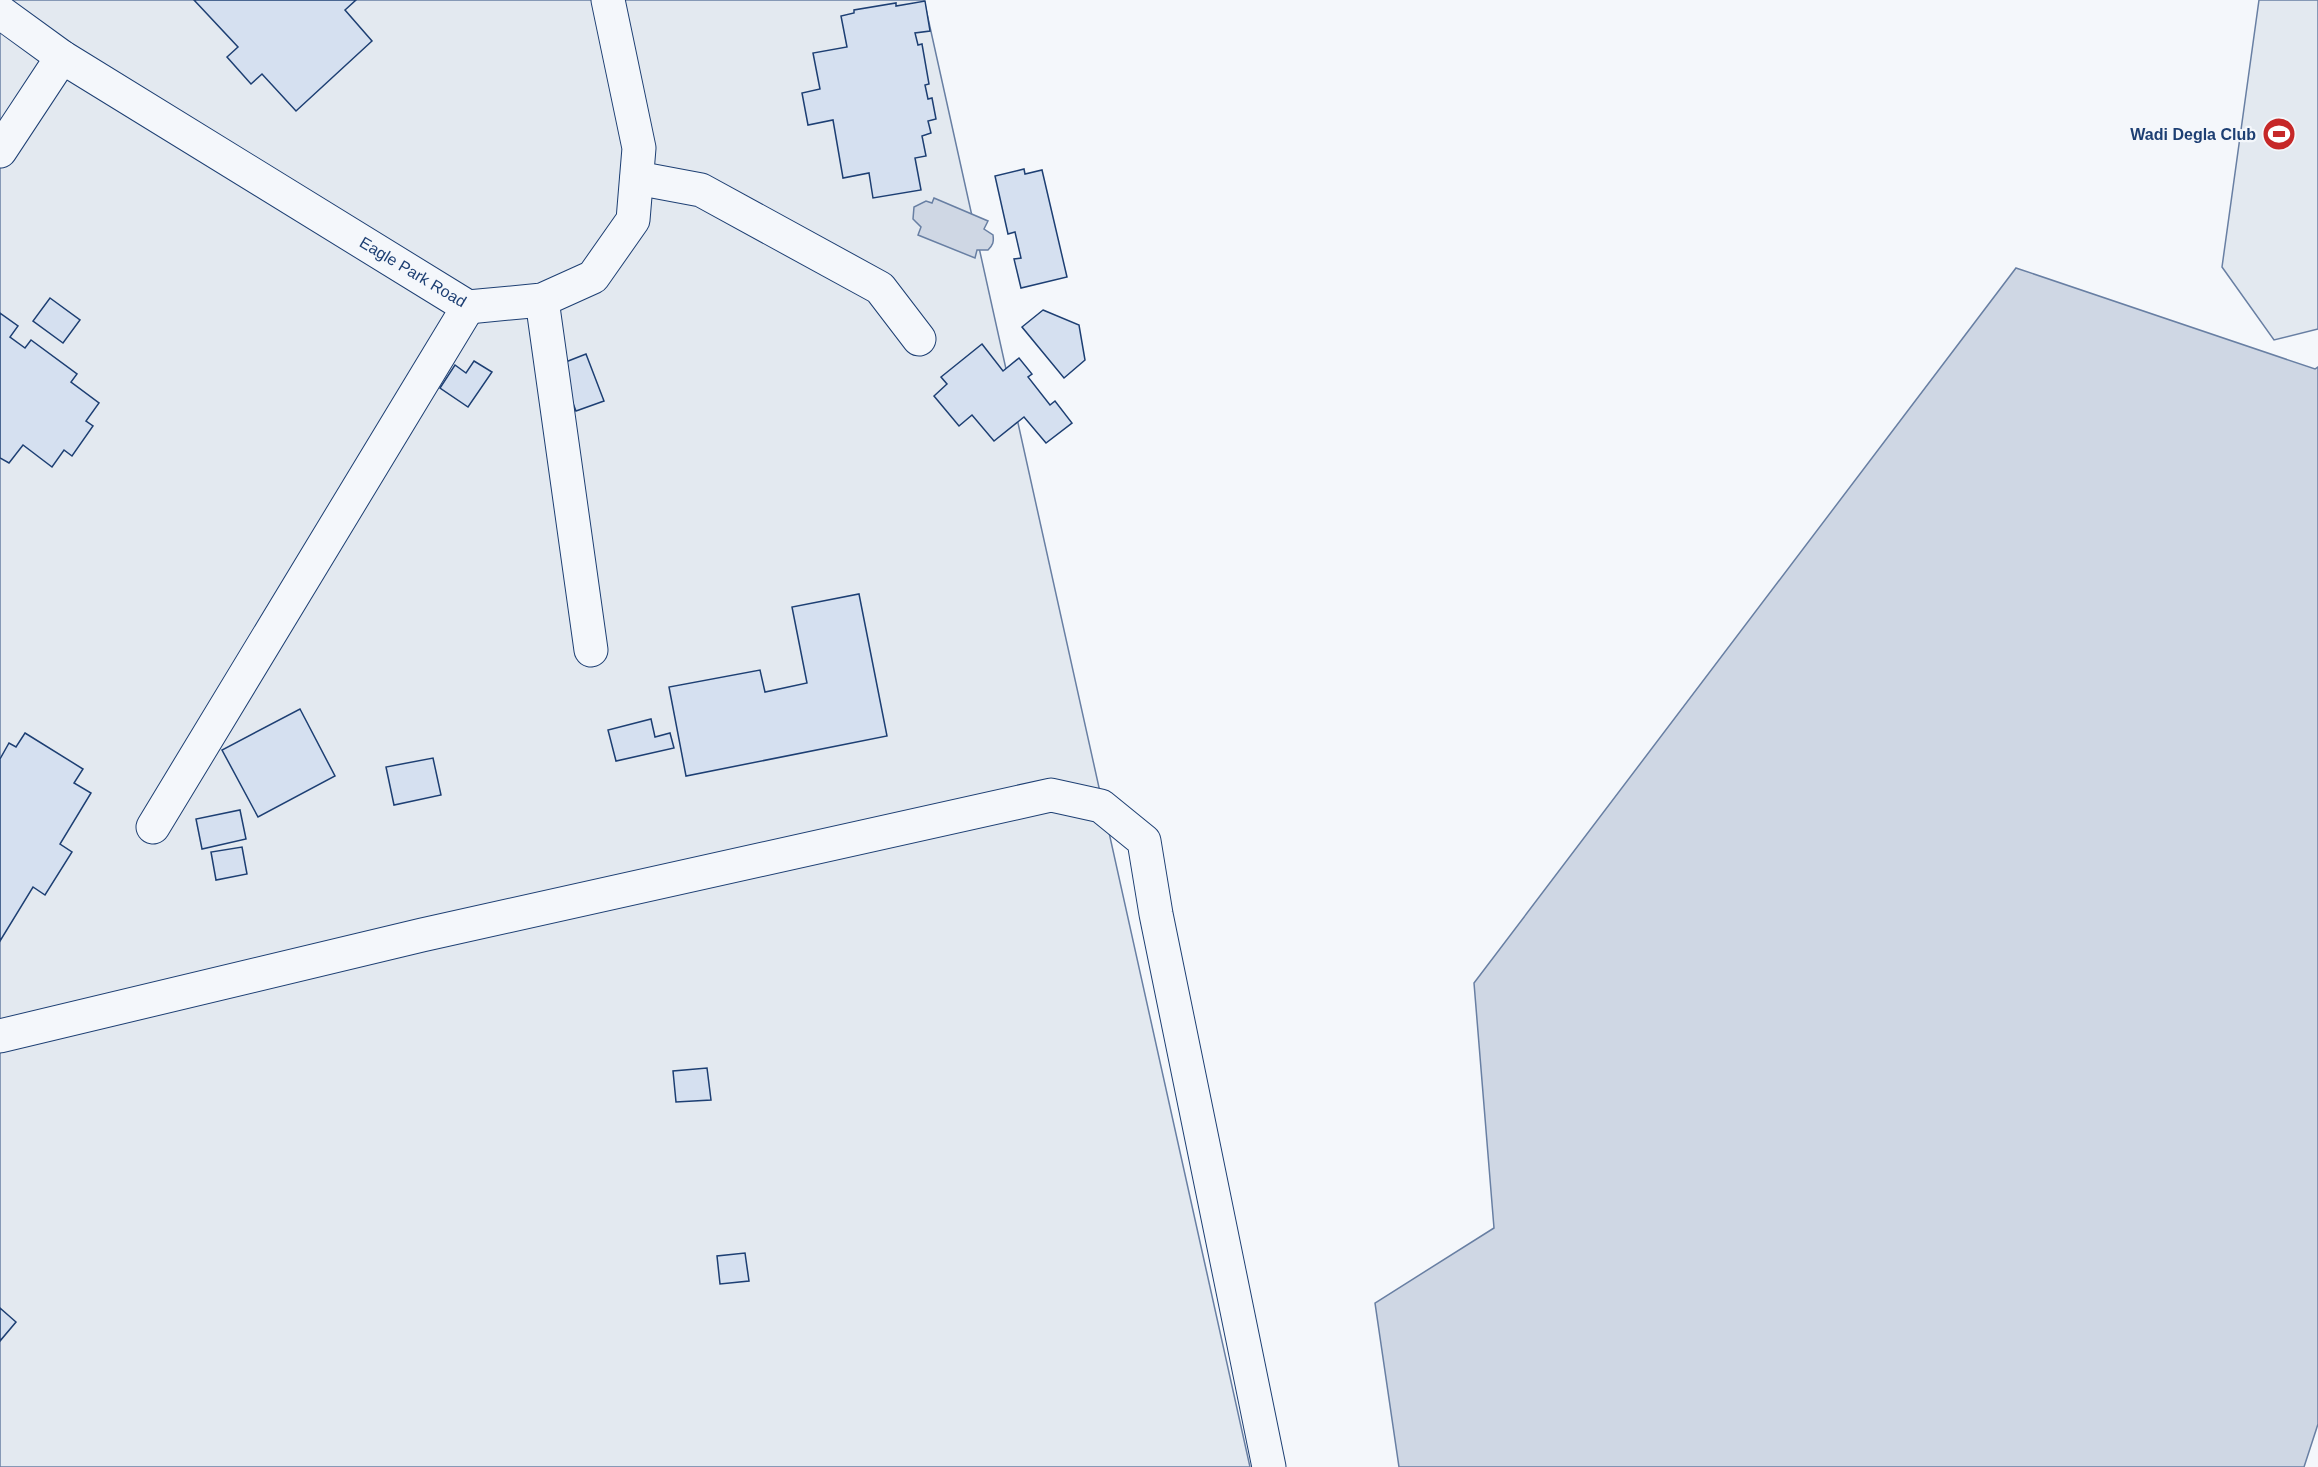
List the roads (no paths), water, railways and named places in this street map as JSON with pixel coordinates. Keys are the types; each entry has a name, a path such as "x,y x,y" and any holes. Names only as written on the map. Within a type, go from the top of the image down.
{"street":[{"name":"Eagle Park Road","path":"0,12 63,57 468,307 542,300 593,277 633,220 639,148 608,0"},
{"path":"0,151 63,57"},
{"path":"637,178 700,190 880,288 919,339"},
{"path":"542,300 591,650"},
{"path":"153,828 468,307"},
{"path":"0,1036 422,935 1051,795 1101,806 1144,841 1158,926 1269,1467"}],"place":[{"name":"Wadi Degla Club","path":"2279,134"}]}
